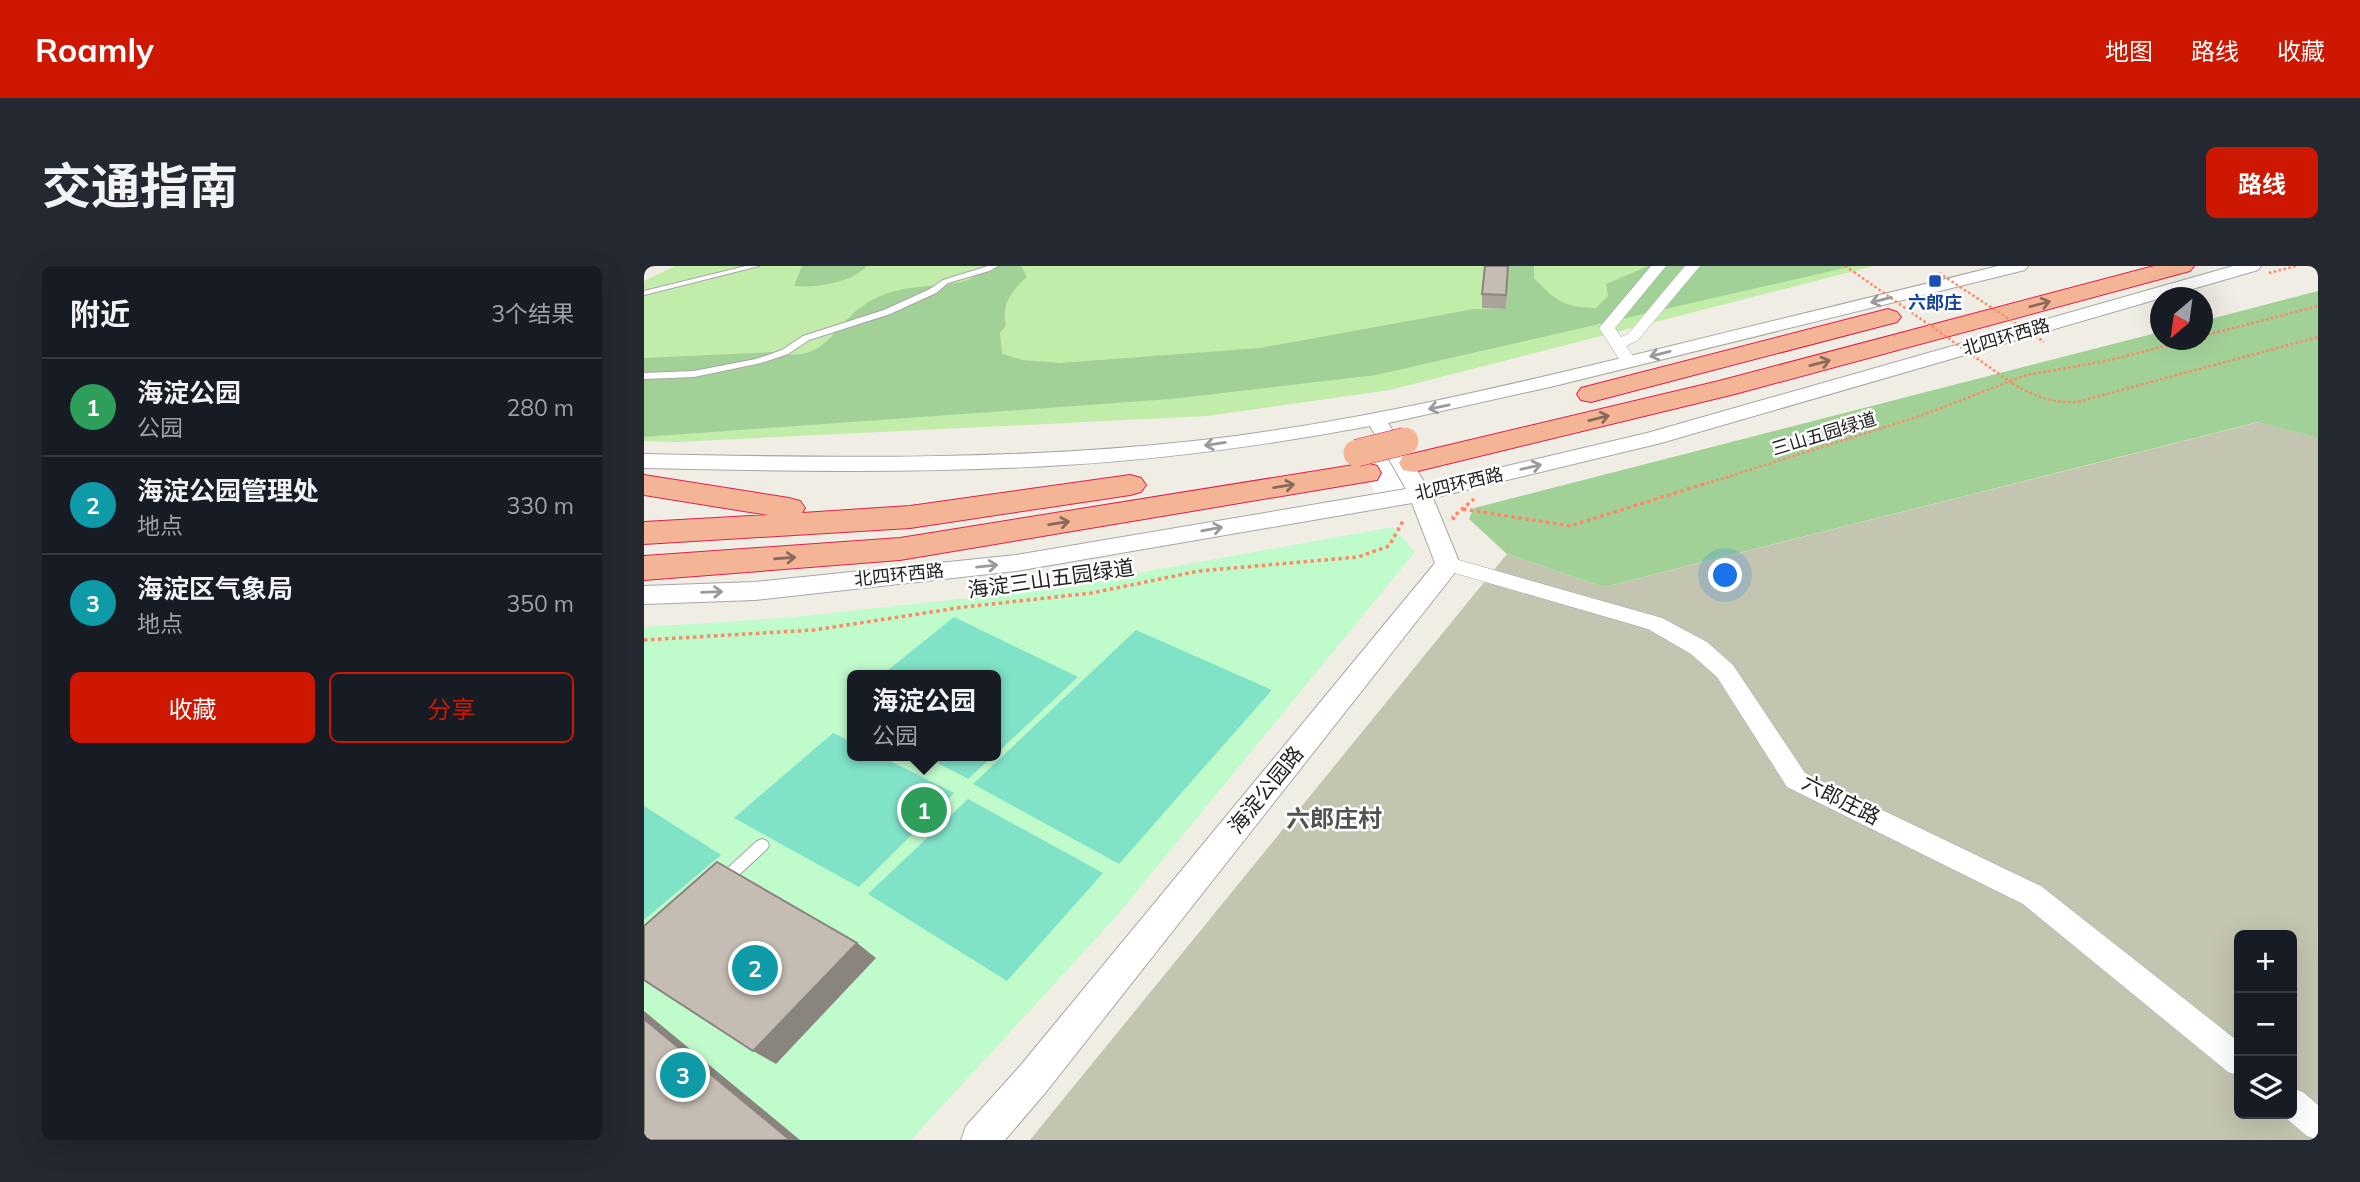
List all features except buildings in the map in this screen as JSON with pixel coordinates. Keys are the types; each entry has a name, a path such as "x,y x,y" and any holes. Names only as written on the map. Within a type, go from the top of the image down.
{"highway":[{"name":"北四环西路","path":"1409,452 1910,312 2087,266"},
{"name":"北四环西路","path":"645,575 900,549 1362,463 1725,388 2182,266"},
{"name":"北四环西路","path":"644,533 910,517 1362,463"},
{"path":"644,485 760,505"},
{"path":"644,496 910,517"}],"street":[{"path":"1629,362 1607,328 1659,266"},
{"path":"1618,344 1633,337 1693,266"},
{"path":"644,461 834,465 1043,459 1203,446 1377,420 1483,398 2019,266"},
{"name":"北四环西路","path":"645,575 755,591 1016,563 1420,494 1653,438 2252,266"},
{"path":"1377,420 1420,494 1448,564"},
{"name":"六郎庄路","path":"1448,564 1655,623 1699,648 1725,671 1796,780 2032,895 2234,1057"},
{"name":"海淀公园路","path":"980,1140 1033,1079 1448,564"},
{"path":"2297,1107 2318,1125"}],"lane":[{"path":"644,293 755,266"},
{"path":"644,376 694,374 785,352 806,338 887,312 949,280 994,266"},
{"path":"712,891 762,845"}],"path":[{"path":"1846,266 2012,383 2038,398 2067,403 2318,337"},
{"path":"1939,273 2044,342"},
{"path":"2213,333 2318,306"},
{"name":"三山五园绿道","path":"1463,509 1570,526 1923,415 2026,375 2106,361 2150,350"},
{"name":"海淀三山五园绿道","path":"644,640 814,629 964,607 1092,593 1199,571 1358,557 1389,547 1403,521"}],"shaded area":[{"path":"2259,422 2318,438 2318,1140 1030,1140 1507,554 1604,587"}],"green space":[{"path":"675,266 1874,266 1390,390 1207,416 678,442 644,441 644,281"},
{"path":"802,266 867,266 852,277 833,283 794,286"},
{"path":"989,266 1021,266 1027,277 1006,304 1006,325 1000,333 1002,354 1023,360 1060,363 1260,348 1474,309 1506,309 1509,266 1534,266 1534,278 1554,297 1568,304 1596,308 1608,296 1606,284 1648,266 1853,266 1376,375 1171,399 644,437 644,358 808,353 819,347 861,307 876,298 908,288 965,281"},
{"path":"2318,291 2318,438 2258,422 1604,587 1507,554 1469,519 1474,508 2150,335 2150,350 2213,350 2213,318"},
{"path":"1393,527 1415,552 1114,919 911,1140 644,1140 644,627 784,618 1044,590"},
{"path":"954,617 1078,677 1001,749 1001,670 888,670"},
{"path":"1136,630 1272,690 1119,864 973,784 997,761 1001,761 1001,758"},
{"path":"833,733 847,740 847,761 890,761 954,793 859,887 734,818"},
{"path":"934,761 988,761 968,779"},
{"path":"968,799 1103,873 1007,981 868,894"},
{"path":"644,806 721,855 644,920"}],"pier":[{"path":"1405,441 1424,484 1376,495 1353,444"}],"place":[{"name":"六郎庄","path":"1935,281"},
{"name":"海淀公园","path":"924,810"},
{"name":"海淀公园管理处","path":"755,968"},
{"name":"海淀区气象局","path":"683,1075"}],"district":[{"name":"六郎庄村","path":"1334,819"}]}
